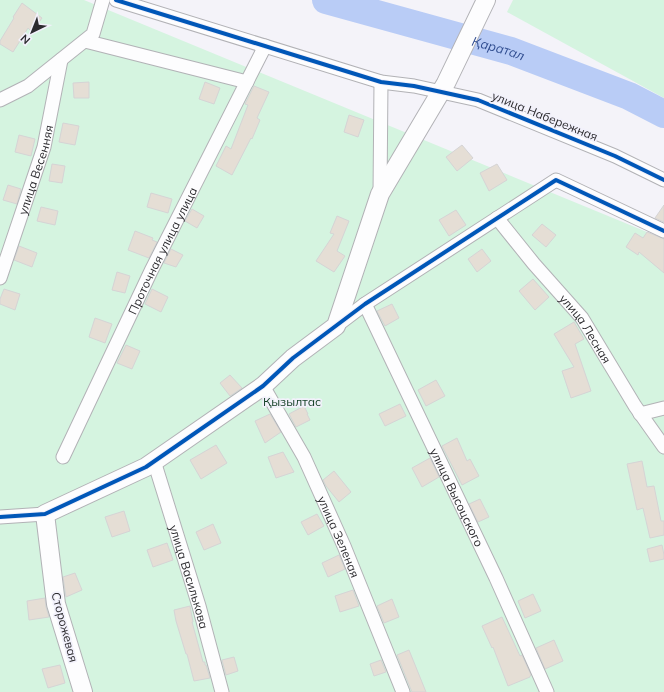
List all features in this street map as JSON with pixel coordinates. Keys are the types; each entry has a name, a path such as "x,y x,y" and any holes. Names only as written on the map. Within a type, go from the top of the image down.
{"street":[{"path":"0,100 28,86 93,34 103,0"},
{"name":"улица Набережная","path":"116,0 381,82 444,88 478,100 615,156 664,180"},
{"path":"336,326 380,194 444,88 486,0"},
{"path":"85,41 247,82"},
{"name":"Проточная улица улица","path":"63,457 151,271 265,46"},
{"name":"улица Весенняя","path":"0,278 44,148 61,60"},
{"path":"380,194 381,82"},
{"path":"0,517 45,514 146,467 263,386 293,358 365,304 556,180 664,231"},
{"name":"улица Лесная","path":"498,218 534,264 582,318 640,414 664,447"},
{"name":"улица Высоцского","path":"365,304 496,578 547,692"},
{"name":"улица Зеленая","path":"263,386 304,457 338,532 403,692"},
{"path":"640,414 664,408"},
{"name":"улица Василькова","path":"154,461 199,606 222,692"},
{"name":"Сторожевая","path":"45,514 56,604 83,692"}],"green space":[{"name":"Қызылтас","path":"0,0 84,0 664,239 664,692 0,692"},
{"path":"513,0 664,0 664,98 507,12"}],"building":[{"path":"22,3 42,18 32,32 28,28 13,52 0,44 0,41"},
{"path":"89,82 89,98 74,98 73,83"},
{"path":"205,82 220,88 214,104 199,99"},
{"path":"254,86 269,92 257,118 260,120 252,139 251,138 232,175 216,166 226,146 231,149 248,105 245,104"},
{"path":"349,115 364,120 358,137 344,132"},
{"path":"63,123 79,126 75,145 59,142"},
{"path":"19,135 35,139 31,156 15,152"},
{"path":"462,145 473,158 457,171 446,157"},
{"path":"52,164 65,166 62,183 49,181"},
{"path":"497,164 507,180 489,191 480,173"},
{"path":"8,185 21,189 17,204 3,200"},
{"path":"151,193 172,199 168,213 147,207"},
{"path":"664,205 664,222 655,218"},
{"path":"41,207 58,211 55,225 37,221"},
{"path":"192,209 204,216 197,228 185,221"},
{"path":"456,210 466,225 449,236 439,220"},
{"path":"337,216 349,221 337,251 345,256 334,272 316,261 334,234 330,233"},
{"path":"542,224 556,235 546,247 532,235"},
{"path":"135,231 153,238 152,240 157,242 149,258 128,250"},
{"path":"647,232 664,239 664,273 639,252 638,255 626,247 635,233 643,238"},
{"path":"19,246 37,253 32,267 14,260"},
{"path":"171,249 183,255 176,267 164,263"},
{"path":"482,249 491,261 477,272 468,259"},
{"path":"117,272 130,276 125,293 112,290"},
{"path":"533,279 549,297 535,310 519,291"},
{"path":"4,289 20,294 15,310 0,304 0,299"},
{"path":"152,289 168,297 161,312 145,304"},
{"path":"392,304 399,318 385,326 377,311"},
{"path":"95,318 112,324 105,343 89,337"},
{"path":"574,322 584,339 575,344 591,391 571,398 562,371 574,367 554,334"},
{"path":"126,345 140,351 132,369 117,363"},
{"path":"230,375 242,388 230,396 220,383"},
{"path":"436,380 445,396 426,406 418,390"},
{"path":"400,404 406,416 385,426 379,414"},
{"path":"304,406 310,420 296,427 289,414"},
{"path":"270,414 281,432 265,443 255,421"},
{"path":"457,438 467,461 470,459 479,476 462,485 442,446"},
{"path":"216,445 227,463 201,479 190,460"},
{"path":"283,452 294,472 276,478 268,457"},
{"path":"430,458 439,477 422,487 412,468"},
{"path":"642,461 647,487 654,486 661,521 664,521 664,535 650,538 643,508 637,510 627,464"},
{"path":"334,471 351,492 339,502 323,480"},
{"path":"480,499 489,517 478,522 469,504"},
{"path":"124,511 130,531 112,537 105,517"},
{"path":"317,514 324,526 308,535 301,522"},
{"path":"213,524 221,543 204,550 196,532"},
{"path":"167,543 173,560 153,567 147,550"},
{"path":"662,545 664,559 650,562 647,549"},
{"path":"339,555 345,569 328,577 322,563"},
{"path":"75,573 82,590 66,597 63,577"},
{"path":"353,590 359,606 340,612 335,596"},
{"path":"533,594 541,611 525,618 518,601"},
{"path":"45,598 49,617 29,620 27,601"},
{"path":"392,599 399,617 384,623 377,606"},
{"path":"190,606 192,622 203,662 205,662 210,678 194,681 174,610"},
{"path":"502,617 520,656 522,655 531,675 530,677 508,686 493,647 492,648 482,626"},
{"path":"554,640 563,661 545,669 536,648"},
{"path":"409,650 426,692 412,692 397,655"},
{"path":"234,657 238,671 226,675 222,660"},
{"path":"381,660 386,672 374,676 370,664"},
{"path":"60,665 65,683 48,688 42,669"}],"waterway":[{"name":"Қаратал","path":"326,0 511,51 629,96 664,114"}],"cycle path":[{"path":"116,0 381,82 414,86 478,100 615,156 664,180"},
{"path":"0,517 45,514 146,467 263,386 293,358 365,304 556,180 664,231"}]}
